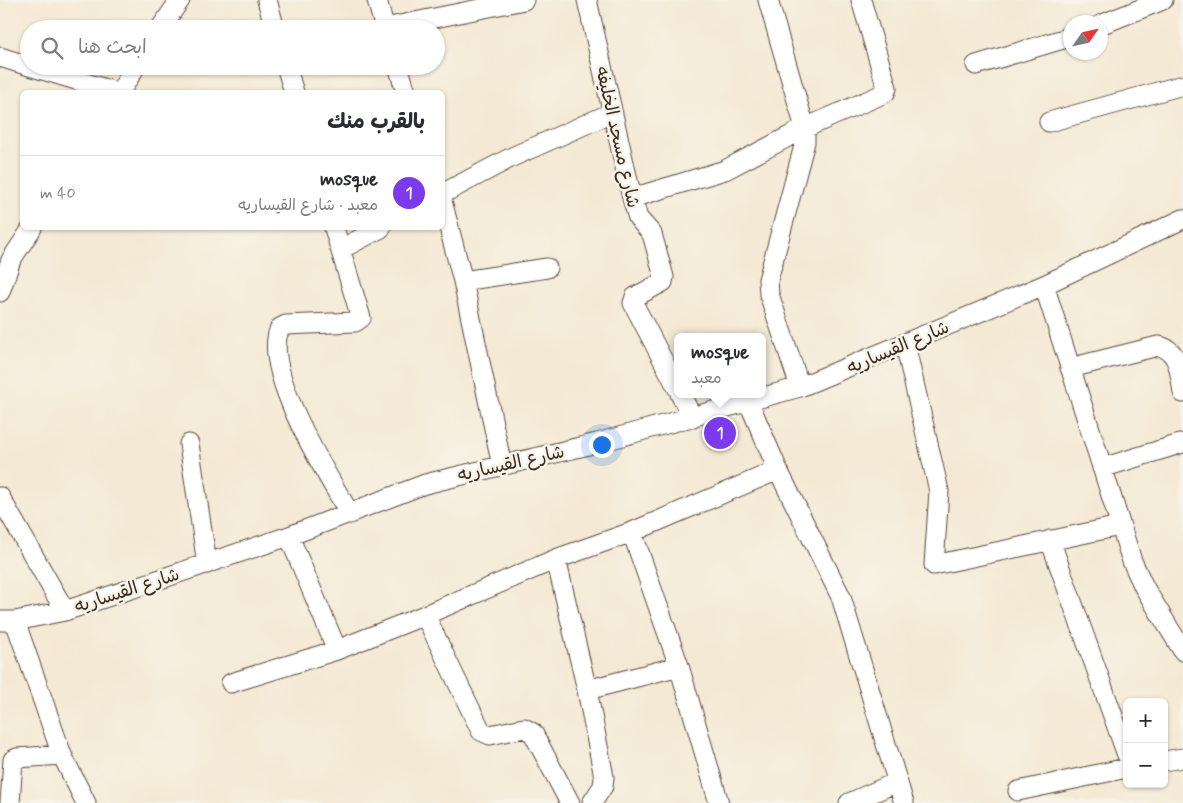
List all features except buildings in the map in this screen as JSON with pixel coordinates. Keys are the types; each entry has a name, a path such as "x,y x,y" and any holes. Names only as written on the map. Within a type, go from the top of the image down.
{"street":[{"path":"267,0 273,20"},
{"path":"378,0 383,20"},
{"path":"428,20 524,0"},
{"name":"شارع مسجد الخليفه","path":"587,0 611,113 632,198 638,218 652,234 664,280 635,296 633,303 674,381"},
{"path":"768,0 804,128 805,142 768,280 769,294 800,388"},
{"path":"632,198 725,170 804,128 885,93 887,88 860,0"},
{"path":"1108,22 1163,0"},
{"path":"164,20 173,3"},
{"path":"976,66 1063,39"},
{"path":"0,58 20,64"},
{"path":"59,75 109,90"},
{"path":"121,90 130,75"},
{"path":"289,75 293,90"},
{"path":"401,75 405,90"},
{"path":"1049,122 1183,85"},
{"path":"445,192 512,157 611,113"},
{"path":"445,212 463,281 502,466"},
{"name":"شارع القيساريه","path":"8,621 65,611 289,536 425,484 693,418 800,388 1044,285 1183,219"},
{"path":"0,292 5,258 30,230"},
{"path":"335,230 361,318 355,322 286,325 280,328 277,334 279,366 288,398 311,447 350,514"},
{"path":"340,249 377,230"},
{"path":"463,281 547,268"},
{"path":"1044,285 1120,526 1144,587 1183,651"},
{"path":"905,344 939,491 934,565 1120,526"},
{"path":"1070,368 1158,346 1164,347 1174,356 1183,393"},
{"path":"682,398 693,418"},
{"path":"749,403 778,470 841,597 904,803"},
{"path":"1102,468 1183,443"},
{"path":"189,444 207,564"},
{"path":"231,683 337,650 425,616 556,559 632,532 778,470"},
{"path":"0,497 65,611"},
{"path":"632,532 678,666 719,803"},
{"path":"289,536 337,650"},
{"path":"1050,540 1123,745"},
{"path":"556,559 587,690 604,777 598,801"},
{"path":"425,616 481,731 490,735 524,728 529,729 533,733 570,803"},
{"path":"8,621 62,756 86,803"},
{"path":"587,690 678,666"},
{"path":"10,803 13,760 17,758 62,756"},
{"path":"1168,760 1183,758"},
{"path":"1018,791 1123,769"},
{"path":"849,803 897,782"}],"place":[{"name":"mosque","path":"720,433"}]}
